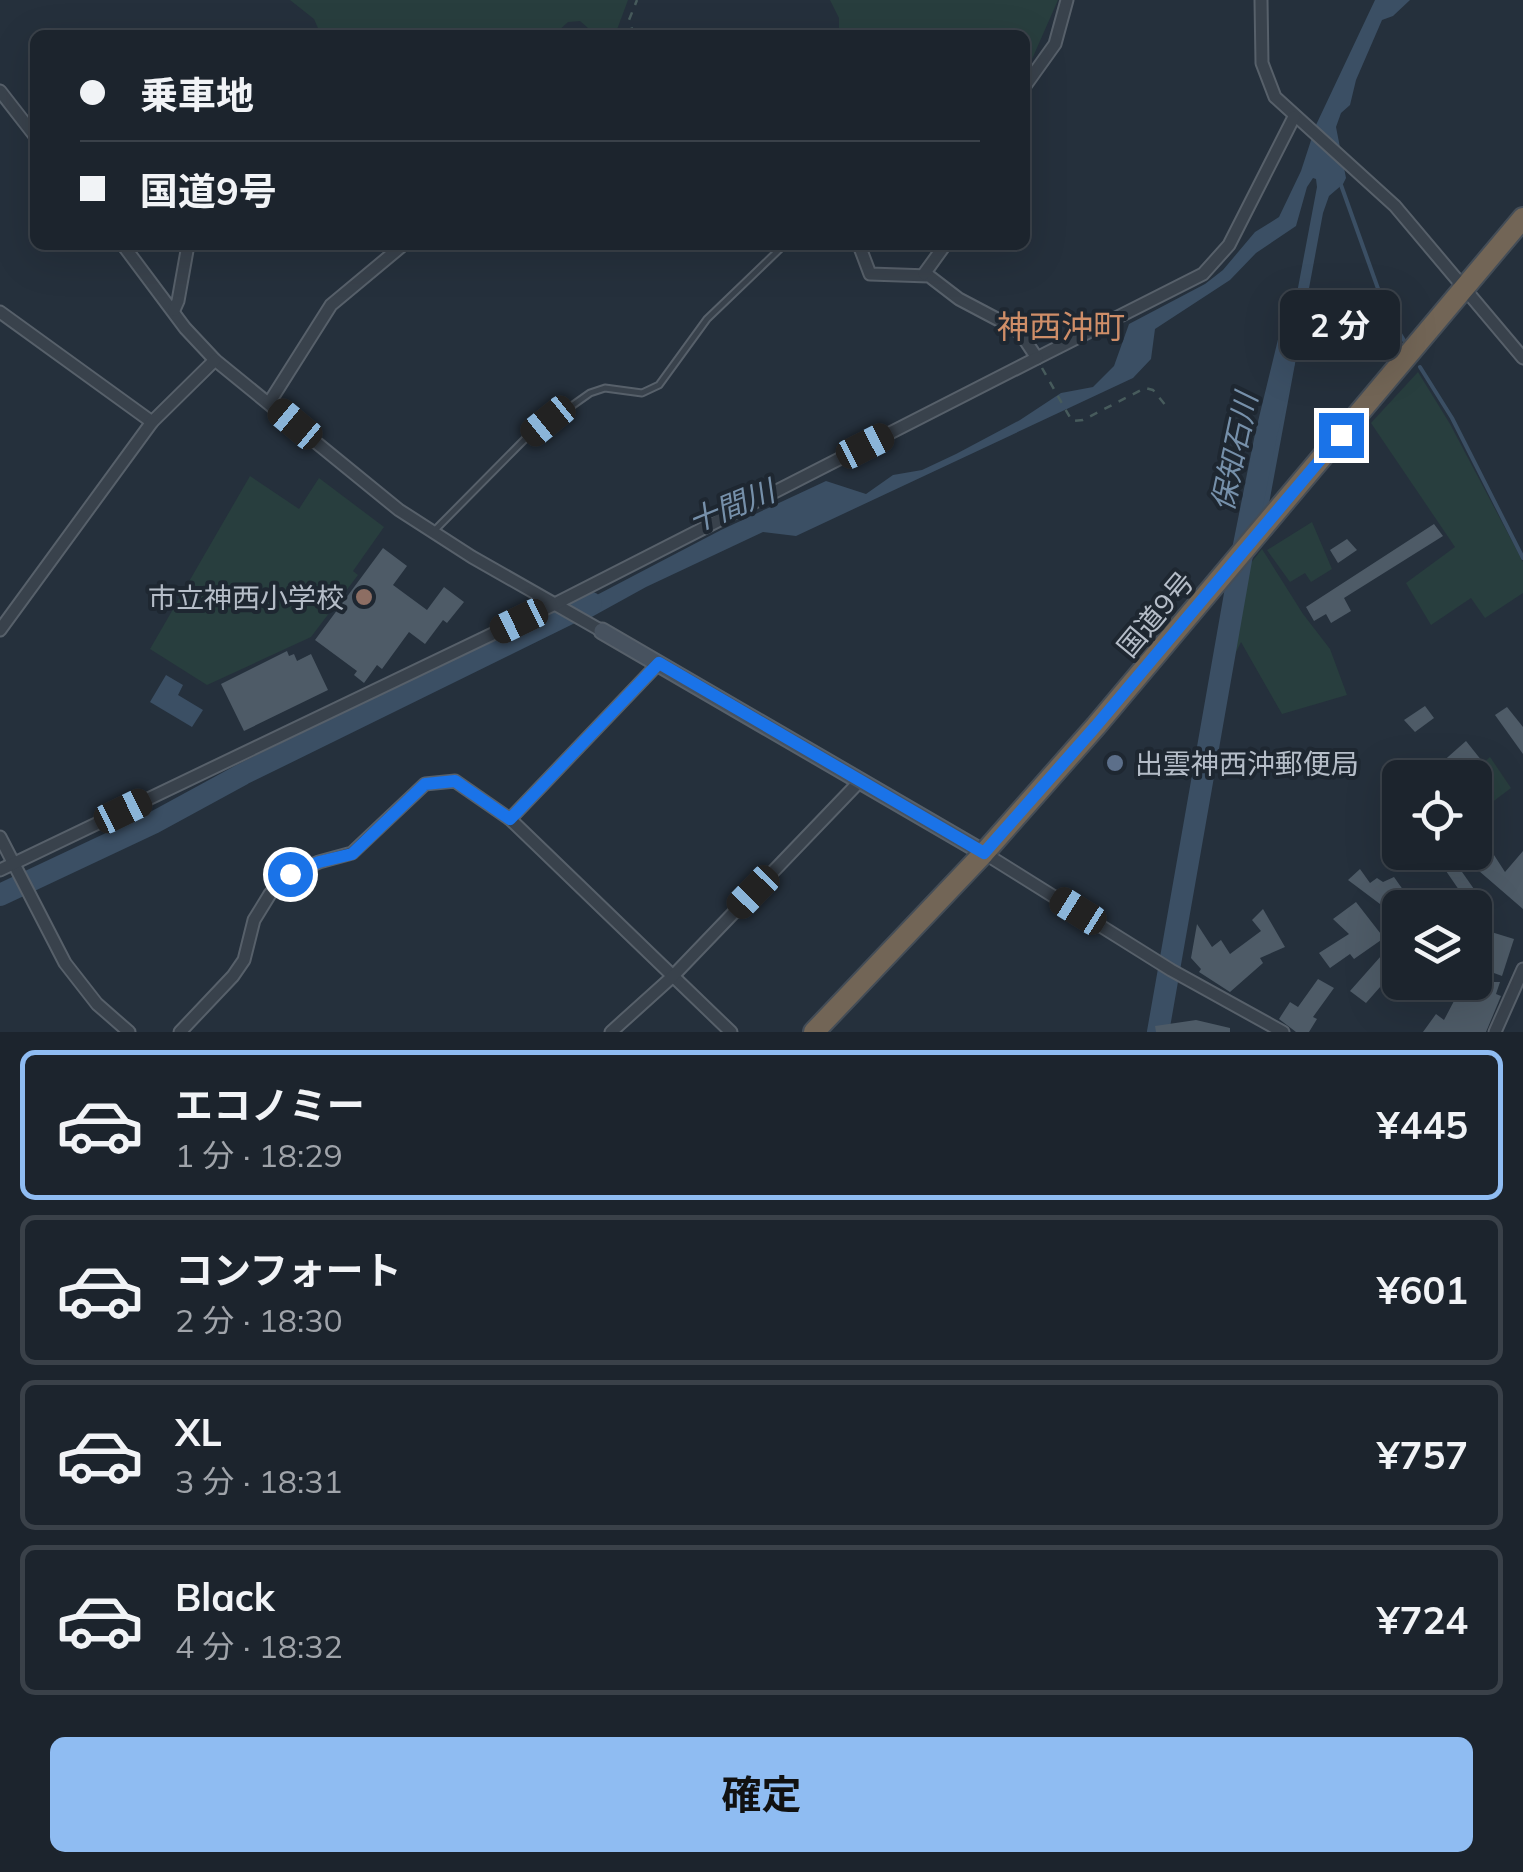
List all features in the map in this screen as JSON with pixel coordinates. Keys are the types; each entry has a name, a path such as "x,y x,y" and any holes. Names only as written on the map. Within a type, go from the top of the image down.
{"highway":[{"name":"国道9号","path":"814,1032 984,853 1096,726 1523,218"}],"street":[{"path":"1030,79 1055,44 1067,0"},
{"path":"1261,0 1261,49 1265,75 1275,97 1395,206 1523,358"},
{"path":"0,91 30,130"},
{"path":"0,870 558,605 1203,274 1229,245 1296,120"},
{"path":"128,250 184,328 215,360 399,510 984,853 1171,970 1283,1032"},
{"path":"174,310 187,250"},
{"path":"269,403 332,304 396,250"},
{"path":"861,250 866,268 874,276 924,274 1012,326 1038,360"},
{"path":"924,274 942,250"},
{"path":"0,312 152,422"},
{"path":"0,630 152,422 215,360"},
{"path":"510,819 659,663"},
{"path":"610,1032 672,976 861,780"},
{"path":"180,1032 244,960 254,920 270,894 290,874 352,854 425,784 455,781 510,819 731,1032"},
{"path":"0,837 65,963 97,1004 129,1032"},
{"path":"1495,1032 1523,970"},
{"path":"1506,1011 1523,1002"}],"lane":[{"path":"433,532 525,440 590,393 605,388 642,393 659,385 707,319 779,250"}],"path":[{"path":"632,30 629,20 637,0"},
{"path":"1038,360 1072,421 1084,420 1145,388 1153,390 1167,407"}],"green space":[{"path":"290,0 628,0 617,30 590,30 580,21 568,22 559,30 319,30 314,19"},
{"path":"830,0 1058,0 1030,64 1030,30 839,30 839,18"},
{"path":"1418,372 1523,562 1523,593 1485,618 1471,598 1431,625 1406,583 1455,547 1371,423"},
{"path":"250,476 299,509 319,478 384,527 353,571 358,575 311,637 207,685 150,649"},
{"path":"1312,522 1332,569 1311,582 1305,573 1290,582 1267,550"},
{"path":"1262,549 1330,649 1347,695 1282,714 1241,642 1234,656 1230,646 1242,574"},
{"path":"1490,757 1511,788 1492,802 1492,760 1487,760"}],"water":[{"path":"1375,0 1410,0 1393,16 1382,20 1356,80 1350,105 1341,113 1336,127 1346,178 1329,196 1323,213 1268,509 1253,526 1317,187 1313,178 1296,226 1256,253 1230,280 1155,329 1151,359 1133,378 796,536 763,532 588,619 570,609 721,530 826,481 866,494 893,475 922,470 956,454 1061,393 1093,387 1114,366 1129,324 1205,284 1223,270 1255,232 1279,217 1301,171 1316,125"},
{"path":"166,675 183,685 178,695 203,710 192,727 150,702"}],"building":[{"path":"1434,524 1443,536 1344,598 1351,611 1331,623 1326,614 1314,621 1306,607"},
{"path":"1347,539 1357,550 1338,563 1330,550"},
{"path":"383,548 407,566 393,585 427,610 444,587 464,602 447,623 443,620 425,644 409,632 382,669 377,665 364,683 354,675 357,671 315,640"},
{"path":"287,651 297,661 311,654 328,690 244,731 221,684"},
{"path":"1425,706 1434,718 1415,732 1404,720"},
{"path":"1507,707 1523,727 1523,754 1495,715"},
{"path":"1466,741 1481,760 1445,760"},
{"path":"1523,851 1523,909 1478,870 1492,870 1492,852 1505,872"},
{"path":"1360,869 1370,883 1377,878 1383,882 1394,877 1403,890 1382,890 1382,906 1348,880"},
{"path":"1445,870 1461,870 1475,890 1459,890"},
{"path":"1356,902 1382,939 1354,959 1350,954 1330,968 1319,953 1349,934 1333,919"},
{"path":"1263,909 1285,947 1260,958 1263,963 1230,992 1199,972 1201,969 1191,958 1197,924 1212,947 1221,940 1230,954 1261,931 1252,920"},
{"path":"1492,932 1514,939 1502,976 1492,972"},
{"path":"1381,956 1382,985 1366,1003 1350,991"},
{"path":"1318,979 1334,988 1313,1017 1317,1019 1309,1032 1296,1032 1279,1019 1290,1002 1298,1007"},
{"path":"1492,982 1500,982 1496,994 1501,996 1486,1032 1423,1032 1436,1014 1444,1020 1455,1000 1492,1000"},
{"path":"1196,1020 1230,1028 1230,1032 1156,1032 1155,1026"}],"waterway":[{"path":"1341,185 1386,311 1405,342"},
{"name":"保知石川","path":"1158,1032 1241,560 1296,312"},
{"path":"1420,367 1452,418 1523,558"},
{"name":"十間川","path":"0,895 153,823 243,774 591,603"}],"place":[{"name":"市立神西小学校","path":"364,597"},
{"name":"出雲神西沖郵便局","path":"1115,763"}],"district":[{"name":"神西沖町","path":"1061,326"}],"route":[{"path":"290,874 352,854 425,784 455,781 510,819 659,663 984,853 1341,435"}]}
